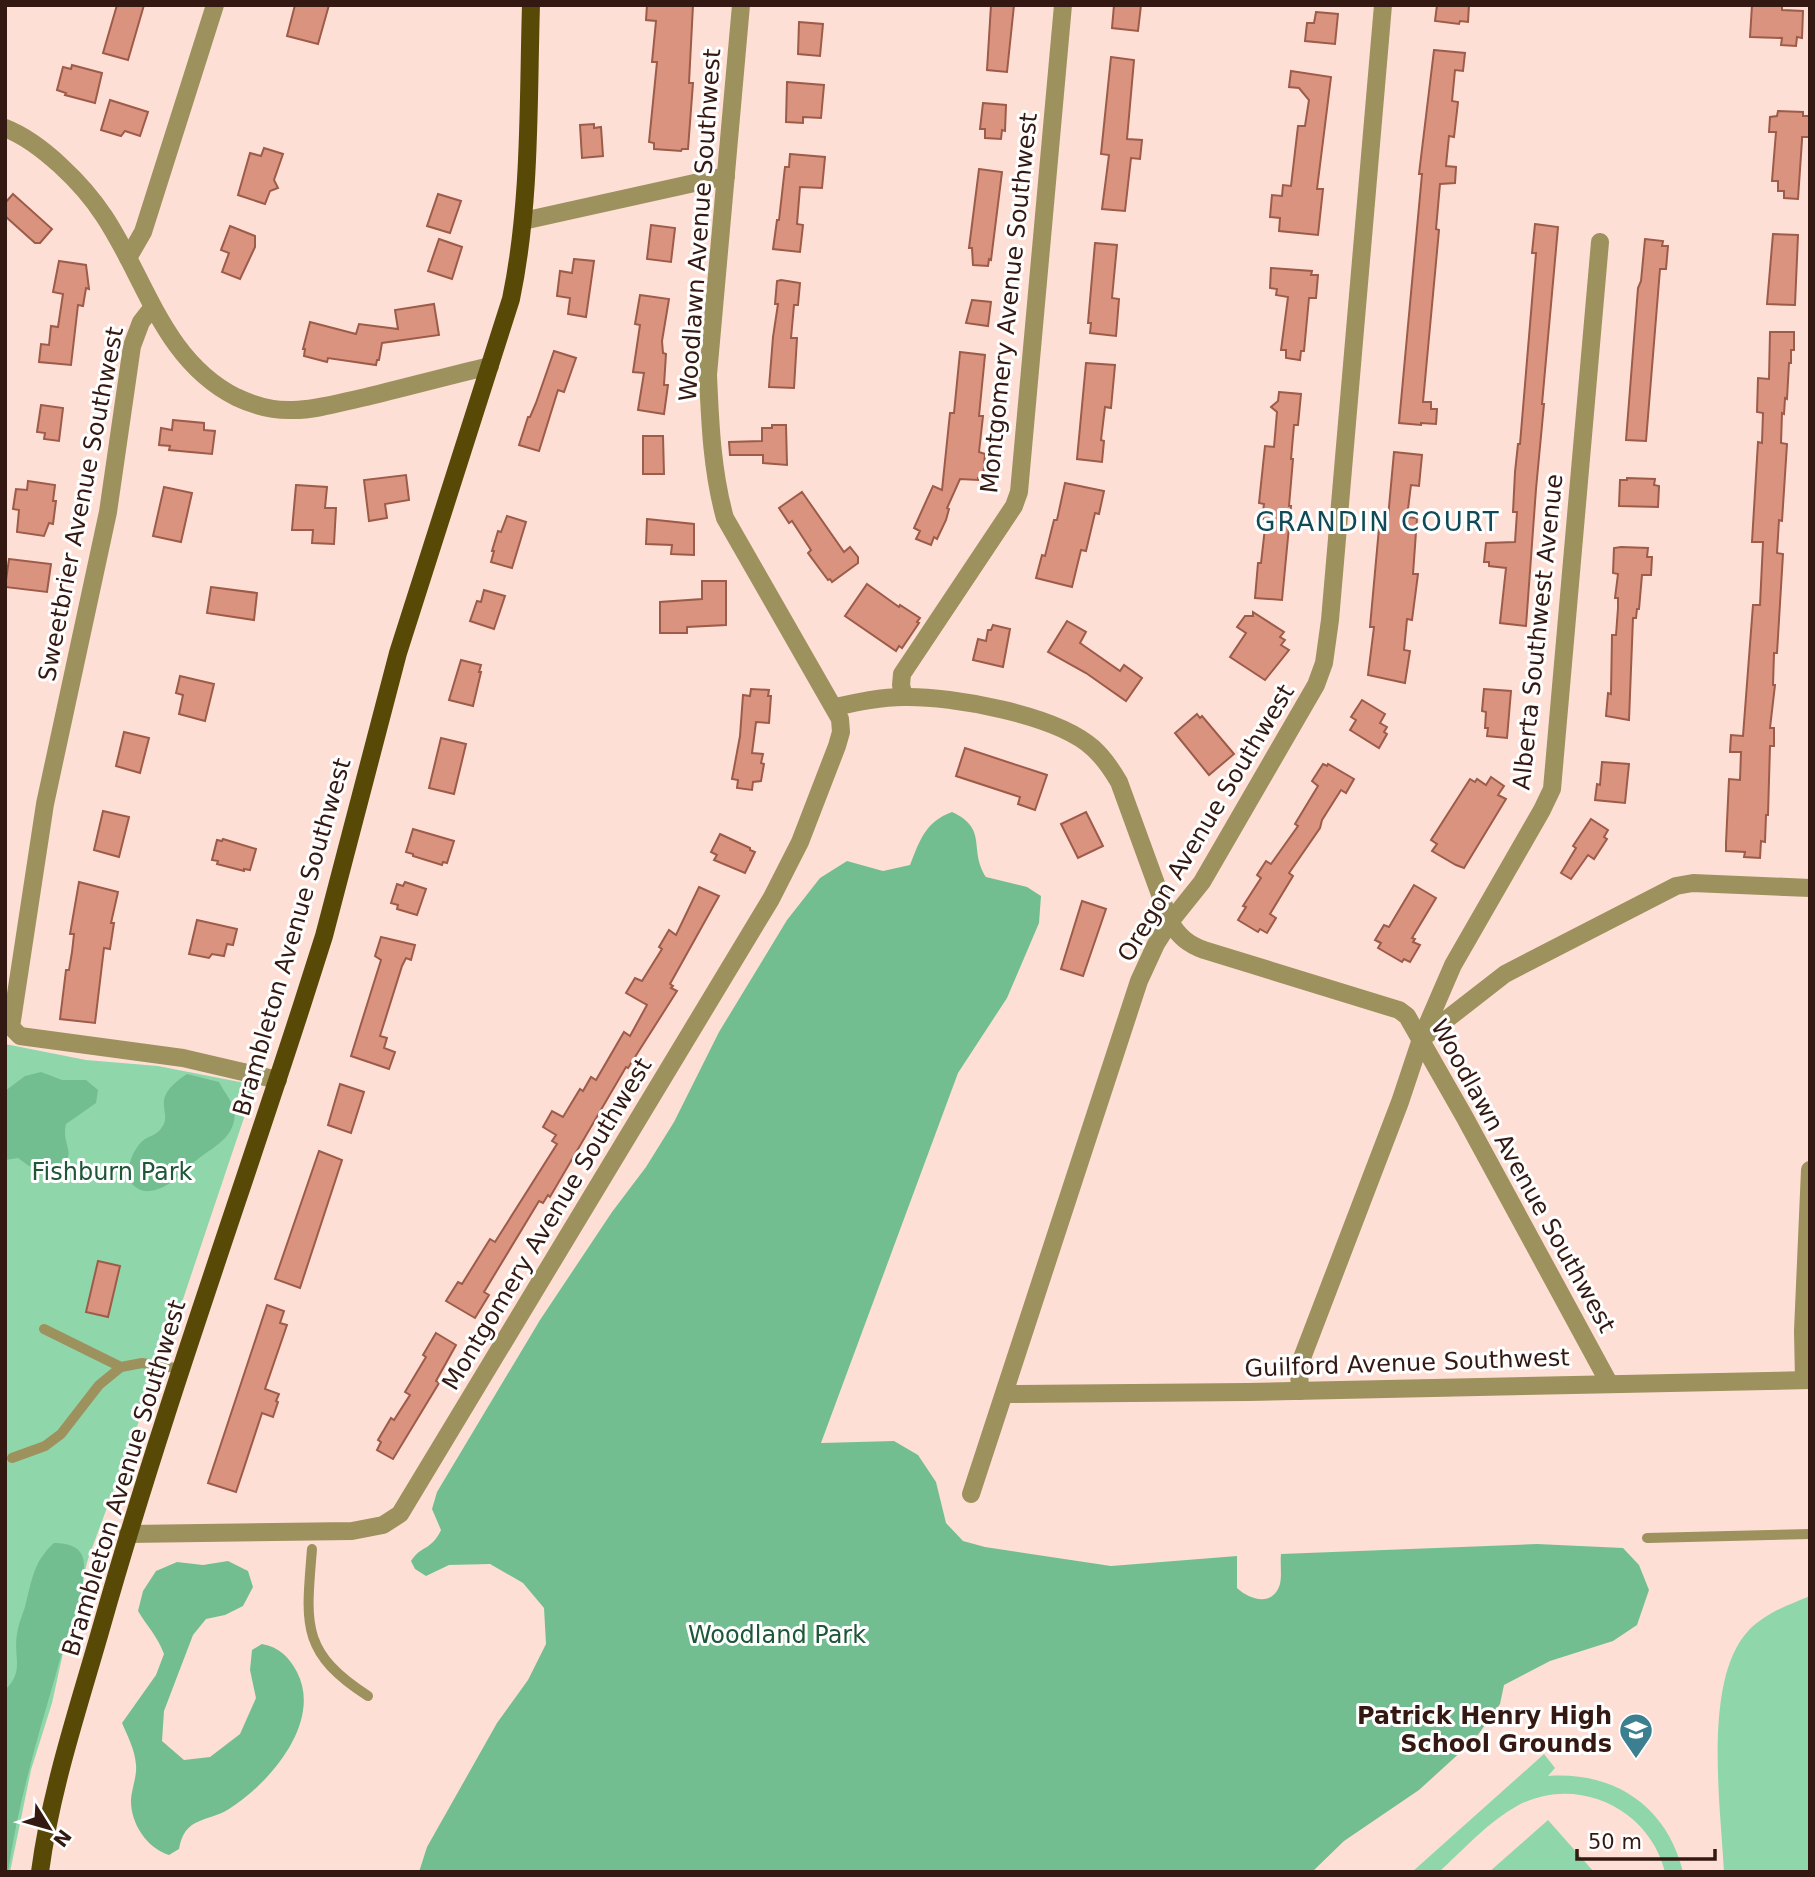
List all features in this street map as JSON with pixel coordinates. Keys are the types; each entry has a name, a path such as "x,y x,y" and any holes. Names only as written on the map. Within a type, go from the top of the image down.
{"main road":[{"name":"Brambleton Avenue Southwest","path":"40,1872 43,1846 61,1774 128,1534 324,936 398,653 511,299 520,256 523,221 531,5"}],"street":[{"path":"128,258 143,232 215,5"},
{"name":"Woodlawn Avenue Southwest","path":"741,5 708,375 717,490 725,518 835,707 868,700 904,697 939,699 996,709 1051,724 1073,734 1093,748 1109,766 1125,795 1145,857 1170,922 1178,935 1204,950 1399,1010 1407,1016 1609,1383"},
{"name":"Montgomery Avenue Southwest","path":"904,697 902,674 1014,506 1019,492 1063,5"},
{"name":"Oregon Avenue Southwest","path":"971,1494 1135,994 1156,944 1202,881 1316,685 1324,663 1330,620 1383,5"},
{"path":"5,128 36,146 61,167 104,216 165,331 203,376 236,396 269,408 292,410 334,404 490,366"},
{"path":"523,221 726,176"},
{"name":"Alberta Southwest Avenue","path":"1300,1391 1301,1359 1400,1102 1421,1039 1453,965 1552,789 1600,242"},
{"name":"Sweetbrier Avenue Southwest","path":"152,308 141,322 132,346 108,512 45,804 11,1027 20,1036 183,1058 278,1080"},
{"name":"Montgomery Avenue Southwest","path":"128,1534 364,1530 383,1525 406,1507 785,872 800,842 837,746 841,732 835,707"},
{"path":"1421,1039 1505,974 1676,886 1693,883 1810,888"},
{"path":"1807,1380 1803,1331 1810,1170"},
{"name":"Guilford Avenue Southwest","path":"1006,1394 1036,1396 1807,1380"}],"lane":[{"path":"44,1329 121,1367"},
{"path":"12,1458 45,1446 61,1434 99,1385 121,1367 142,1363 182,1369"},
{"path":"1647,1538 1810,1534"},
{"path":"312,1549 308,1604 315,1643 321,1657 330,1667 344,1681 368,1696"}],"green space":[{"name":"Woodland Park","path":"952,812 970,825 986,877 1027,887 1041,896 1039,923 1007,998 958,1073 821,1443 894,1441 918,1455 936,1482 946,1523 963,1541 985,1547 1111,1566 1237,1556 1237,1588 1248,1596 1261,1599 1267,1599 1277,1591 1281,1577 1281,1554 1537,1544 1623,1548 1639,1565 1649,1590 1637,1625 1613,1641 1550,1661 1504,1685 1500,1704 1475,1739 1419,1790 1344,1841 1312,1872 419,1872 427,1847 497,1723 528,1680 546,1644 544,1608 523,1583 490,1564 449,1565 426,1576 415,1569 411,1561 418,1552 434,1541 441,1530 432,1509 437,1492 540,1320 674,1122 719,1032 787,920 820,878 847,861 883,871 910,865 929,827"},
{"name":"Fishburn Park","path":"5,1044 86,1060 158,1066 255,1085 173,1329 88,1559 52,1703 31,1770 10,1872 5,1872"},
{"path":"41,1072 62,1080 86,1080 98,1090 96,1103 66,1124 69,1152 65,1162 45,1172 18,1158 5,1160 5,1091 25,1076"},
{"path":"187,1074 219,1082 234,1111 232,1128 220,1143 170,1183 157,1190 141,1190 134,1186 129,1177 131,1159 141,1143 164,1124 164,1099 167,1092"},
{"path":"54,1543 75,1547 81,1554 84,1565 81,1593 35,1747 8,1872 5,1872 5,1690 17,1670 16,1642 34,1572"},
{"path":"228,1561 248,1571 253,1587 243,1606 225,1615 206,1619 193,1635 164,1711 162,1741 184,1760 210,1757 240,1734 256,1698 250,1670 252,1650 262,1644 278,1650 294,1667 303,1691 303,1711 288,1750 275,1768 229,1809 191,1826 182,1838 179,1849 169,1855 153,1847 141,1833 131,1808 136,1765 133,1749 122,1723 156,1675 164,1654 138,1611 143,1591 156,1571 177,1562 203,1565"},
{"path":"1810,1596 1810,1872 1724,1872 1718,1745 1725,1679 1734,1652 1749,1630 1770,1614"},
{"path":"1544,1754 1555,1768 1548,1776 1572,1776 1616,1787 1651,1811 1664,1828 1683,1872 1665,1872 1656,1849 1643,1830 1626,1814 1607,1803 1585,1796 1562,1794 1539,1797 1517,1806 1496,1820 1439,1872 1412,1872"},
{"path":"1548,1820 1594,1872 1489,1872"}],"building":[{"path":"117,5 144,5 128,60 103,53"},
{"path":"295,5 329,5 318,44 287,36"},
{"path":"647,5 693,5 689,83 693,83 688,149 681,151 654,149 654,143 649,142 657,62 652,62 656,21 646,20"},
{"path":"991,5 1014,5 1007,72 987,70"},
{"path":"1114,5 1141,5 1138,31 1112,28"},
{"path":"1437,5 1469,5 1468,22 1460,21 1459,24 1435,21"},
{"path":"1752,5 1782,5 1782,10 1803,11 1802,38 1797,37 1796,46 1781,45 1782,38 1750,37"},
{"path":"1316,12 1338,14 1335,44 1305,41 1307,23 1314,23"},
{"path":"799,22 823,24 820,56 798,54"},
{"path":"1434,50 1465,53 1463,71 1455,70 1452,101 1458,102 1454,137 1449,136 1446,166 1456,167 1455,183 1440,184 1436,229 1439,230 1423,402 1431,402 1431,409 1437,409 1436,424 1421,425 1399,423 1422,174 1419,174"},
{"path":"1111,57 1134,60 1127,139 1142,140 1140,159 1131,158 1125,211 1102,209 1109,155 1101,154"},
{"path":"72,65 102,73 95,103 65,95 66,93 57,90 63,67 71,69"},
{"path":"1291,71 1331,77 1317,189 1323,189 1318,235 1279,231 1280,218 1270,217 1272,195 1282,196 1283,185 1291,186 1298,126 1305,126 1309,100 1299,88 1289,87"},
{"path":"787,82 824,85 821,118 803,117 803,123 786,122"},
{"path":"110,100 148,112 140,136 125,131 121,136 101,130"},
{"path":"983,103 1006,105 1005,131 1002,130 1001,139 985,138 985,129 980,129"},
{"path":"1778,111 1803,112 1803,116 1810,116 1809,137 1802,137 1798,199 1784,198 1784,191 1778,191 1778,181 1772,181 1776,132 1769,132 1770,117 1777,116"},
{"path":"594,124 594,128 601,127 603,156 582,158 580,125"},
{"path":"264,148 283,154 274,180 278,188 270,191 265,204 238,195 250,153 261,156"},
{"path":"790,154 825,157 822,188 800,187 797,224 803,225 800,252 773,249 785,167 789,167"},
{"path":"979,169 1002,172 988,266 973,265 972,248 969,248"},
{"path":"13,194 52,229 40,243 35,243 5,216 5,203"},
{"path":"438,194 461,201 450,233 427,226"},
{"path":"1535,224 1558,227 1526,626 1500,623 1506,568 1489,566 1489,562 1484,562 1486,543 1515,542 1515,472 1520,444 1536,253 1532,253"},
{"path":"651,225 675,228 671,262 647,259"},
{"path":"230,226 255,236 255,247 240,279 222,272 229,253 221,250"},
{"path":"1773,234 1798,235 1795,305 1767,304"},
{"path":"439,239 462,247 452,279 428,271"},
{"path":"1645,239 1663,241 1662,246 1668,246 1666,269 1660,269 1646,441 1626,440 1638,288"},
{"path":"1095,243 1117,245 1112,298 1119,299 1116,336 1090,333 1091,323 1088,323"},
{"path":"574,259 594,261 586,317 568,314 570,298 557,296 560,271 572,273"},
{"path":"59,261 86,265 89,289 86,288 83,306 78,305 71,365 39,362 41,344 49,345 51,326 58,327 63,294 53,292"},
{"path":"1271,268 1312,271 1311,275 1318,275 1316,298 1309,298 1304,351 1301,351 1300,360 1286,358 1286,350 1281,350 1288,297 1276,295 1277,289 1270,288"},
{"path":"777,281 800,283 798,305 794,305 791,338 797,338 794,388 769,387 778,304 775,304"},
{"path":"640,295 669,299 662,341 663,353 666,354 664,385 668,385 664,414 638,410 644,373 633,372 640,325 635,324"},
{"path":"972,300 991,302 988,326 966,323"},
{"path":"434,304 439,335 382,343 376,365 328,358 327,362 304,356 303,349 310,322 356,334 359,324 398,329 395,310"},
{"path":"1770,332 1794,332 1794,350 1791,350 1787,399 1785,398 1784,414 1782,413 1781,443 1787,444 1777,553 1783,554 1770,728 1774,728 1774,746 1770,746 1768,815 1765,842 1761,841 1760,858 1744,857 1745,852 1726,851 1726,843 1729,779 1740,780 1741,752 1730,752 1731,735 1743,736 1753,605 1760,605 1763,542 1752,542 1758,442 1762,443 1763,413 1757,412 1758,378 1769,379"},
{"path":"554,351 576,358 564,392 558,390 539,451 519,445"},
{"path":"960,352 985,355 979,416 983,416 979,452 985,454 983,478 960,479 947,508 946,520 931,545 916,539 920,531 914,528 933,486 942,490"},
{"path":"1086,363 1115,365 1111,408 1105,407 1101,440 1104,441 1102,462 1077,459"},
{"path":"1279,392 1301,394 1298,425 1294,425 1291,506 1282,600 1255,598 1266,519 1262,519 1264,504 1259,503 1265,446 1274,447 1277,412 1271,407 1278,401"},
{"path":"41,405 63,408 59,441 44,439 45,433 37,432"},
{"path":"173,420 204,423 204,430 215,431 212,454 169,450 170,446 159,445 161,428 172,430"},
{"path":"772,425 786,425 787,465 763,463 763,455 730,455 729,442 762,441 762,428 772,428"},
{"path":"643,436 663,436 664,474 643,474"},
{"path":"1394,452 1422,455 1419,486 1411,485 1407,517 1417,518 1413,574 1418,574 1412,620 1407,619 1404,650 1410,651 1405,683 1368,675 1374,627 1370,627 1380,517 1388,518"},
{"path":"406,475 409,500 385,504 387,518 369,521 364,480"},
{"path":"1655,479 1654,485 1659,486 1658,507 1619,506 1620,480"},
{"path":"28,481 55,485 53,524 49,523 44,536 17,532 19,510 13,509 16,489 27,490"},
{"path":"1065,483 1104,491 1099,514 1095,513 1086,551 1081,550 1072,587 1036,578 1054,520 1057,520"},
{"path":"296,485 327,487 325,508 336,508 334,544 312,543 313,530 292,530"},
{"path":"164,487 192,493 181,542 153,536"},
{"path":"802,492 844,552 850,547 858,557 858,563 832,582 808,553 811,550 792,521 789,523 779,508"},
{"path":"507,516 526,522 512,568 491,562 498,531 501,532"},
{"path":"647,519 694,524 694,555 671,554 672,545 646,544"},
{"path":"1614,548 1648,548 1647,557 1652,557 1651,575 1642,575 1639,609 1636,618 1633,618 1629,720 1606,716 1608,693 1611,694 1612,635 1616,635 1618,608 1618,598 1615,598 1618,574 1613,573"},
{"path":"9,559 51,564 47,592 5,587"},
{"path":"702,581 726,581 726,625 687,627 687,633 660,633 660,602 702,599"},
{"path":"867,584 920,618 902,648 899,646 896,651 845,616"},
{"path":"211,587 257,593 254,620 207,613"},
{"path":"484,590 505,596 494,629 470,621 477,601 481,602"},
{"path":"1253,612 1284,632 1280,637 1285,640 1281,645 1289,650 1265,680 1230,657 1246,633 1237,627 1245,616 1253,616"},
{"path":"1067,621 1086,632 1080,643 1120,671 1124,665 1142,678 1126,701 1086,673 1048,652"},
{"path":"993,625 1010,629 1003,667 973,660 978,639 986,641 988,630 991,630"},
{"path":"461,660 481,665 473,706 449,700"},
{"path":"180,676 214,684 205,721 179,714 183,695 176,693"},
{"path":"751,689 769,690 768,696 771,696 769,723 756,722 752,753 763,754 761,763 764,764 761,781 753,782 752,790 737,788 738,780 732,779 740,736 743,695 750,696"},
{"path":"1484,689 1511,691 1507,738 1487,736 1486,712 1482,711"},
{"path":"1362,700 1385,714 1380,723 1387,727 1384,732 1387,734 1379,748 1350,730 1356,720 1351,717"},
{"path":"1197,714 1200,718 1202,716 1234,754 1209,775 1175,733"},
{"path":"124,732 149,738 140,773 116,766"},
{"path":"441,738 466,744 454,794 429,788"},
{"path":"965,748 1047,775 1035,810 1018,804 1020,797 956,776"},
{"path":"1602,762 1629,764 1625,803 1595,800 1597,784 1600,785"},
{"path":"1323,764 1328,764 1354,779 1346,793 1341,790 1322,820 1320,828 1289,873 1293,876 1270,914 1276,918 1267,933 1260,929 1258,932 1238,920 1246,907 1243,906 1261,878 1257,875 1266,861 1271,864 1298,826 1295,824 1318,786 1312,781"},
{"path":"1491,777 1504,786 1498,795 1506,799 1464,868 1432,851 1437,844 1431,840 1470,779 1475,782 1477,779 1486,785"},
{"path":"103,811 129,817 119,857 94,850"},
{"path":"1086,812 1103,846 1078,858 1061,824"},
{"path":"1591,819 1608,830 1604,837 1607,839 1594,859 1588,855 1571,879 1561,873 1576,848 1573,846"},
{"path":"413,829 454,841 447,863 443,862 442,865 406,852"},
{"path":"720,834 755,852 745,873 714,860 717,855 711,852"},
{"path":"223,839 256,849 250,870 217,864 218,861 212,860 217,840"},
{"path":"79,882 118,892 111,923 114,923 110,949 104,948 95,1023 60,1019 66,970 69,970 72,952 74,934 70,934"},
{"path":"405,882 426,889 417,915 397,909 398,905 391,903 397,884 403,886"},
{"path":"1414,885 1436,898 1412,938 1415,939 1413,942 1420,945 1410,962 1404,959 1402,962 1378,948 1381,943 1375,940 1384,925 1389,927"},
{"path":"699,887 719,896 670,984 673,986 671,988 677,991 628,1068 626,1067 550,1197 548,1195 543,1203 539,1201 484,1292 489,1295 475,1318 446,1301 458,1282 462,1284 490,1239 495,1242 557,1144 552,1141 556,1135 543,1127 552,1111 563,1117 580,1089 583,1091 591,1077 596,1080 624,1032 630,1036 647,1005 626,993 635,978 642,981 662,949 659,947 669,930 676,935"},
{"path":"1082,901 1106,909 1083,976 1061,969"},
{"path":"197,920 237,929 233,945 227,944 224,956 212,954 209,958 189,954"},
{"path":"381,937 415,945 411,960 406,958 402,966 380,1036 387,1038 384,1048 395,1052 389,1069 351,1056 381,960 375,956"},
{"path":"340,1084 364,1092 351,1133 328,1125"},
{"path":"319,1151 342,1160 300,1288 275,1279"},
{"path":"98,1261 120,1266 108,1317 86,1312"},
{"path":"267,1305 284,1311 280,1323 287,1325 265,1389 279,1394 276,1401 278,1402 273,1417 262,1413 236,1492 208,1483"},
{"path":"436,1333 456,1345 436,1381 439,1383 393,1459 377,1450 381,1442 378,1440 391,1418 394,1420 410,1395 405,1392 426,1357 423,1355"}],"place":[{"name":"Patrick Henry High School Grounds","path":"1636,1760"}],"district":[{"name":"GRANDIN COURT","path":"1378,522"}]}
